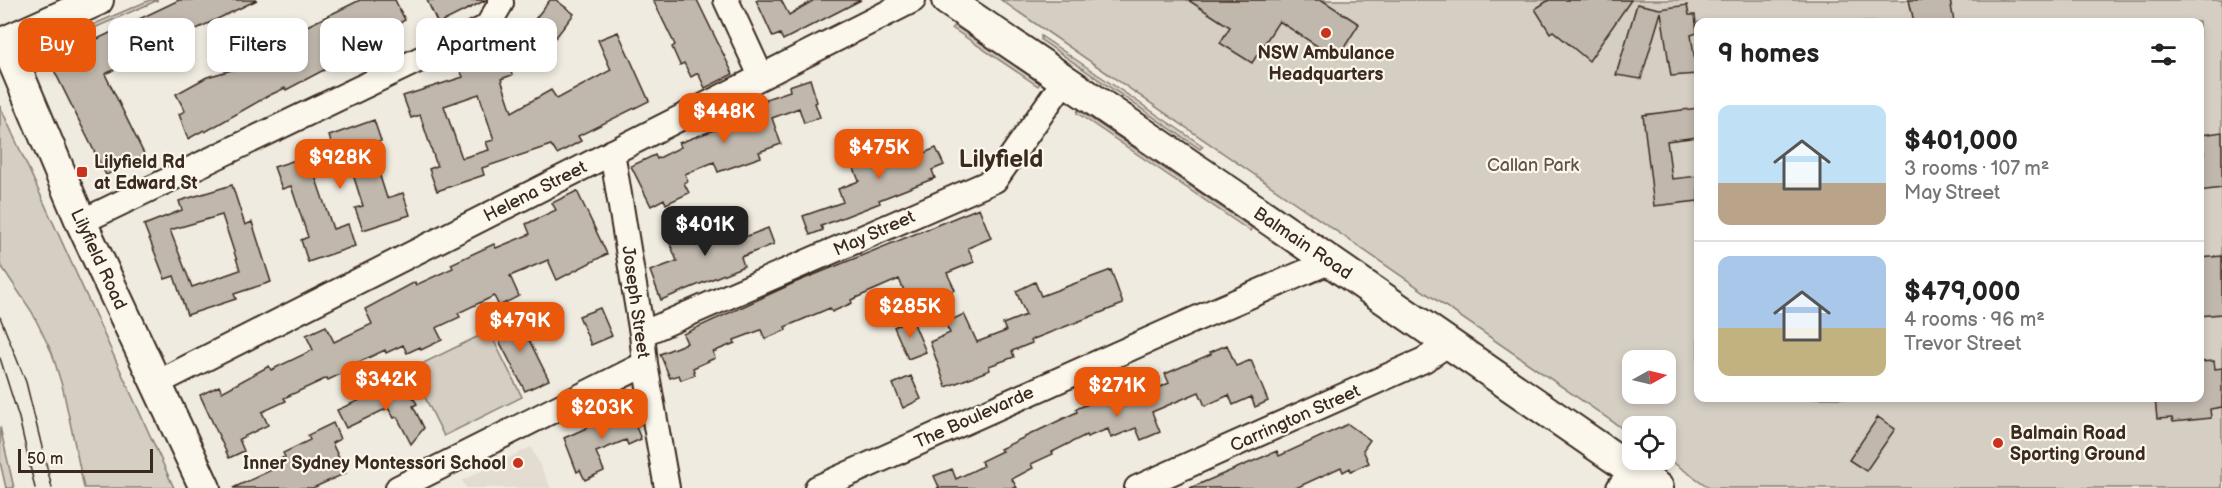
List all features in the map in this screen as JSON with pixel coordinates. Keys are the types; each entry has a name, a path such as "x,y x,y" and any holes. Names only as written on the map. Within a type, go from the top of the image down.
{"main road":[{"path":"2,38 98,0"},
{"name":"Balmain Road","path":"946,0 1449,343 1625,479 1658,488"},
{"name":"Lilyfield Road","path":"2,38 81,222 205,488"}],"street":[{"path":"81,222 487,27 501,3 500,0"},
{"path":"726,0 761,76"},
{"name":"Helena Street","path":"157,383 913,0"},
{"name":"May Street","path":"642,334 995,180 1064,81"},
{"name":"Joseph Street","path":"612,152 667,488"},
{"name":"The Boulevarde","path":"817,488 1187,322 1331,261"},
{"name":"Carrington Street","path":"1137,488 1424,360 1449,343"},
{"path":"398,488 441,478 645,364"}],"shaded area":[{"name":"Inner Sydney Montessori School","path":"531,447 551,488 466,488 462,480"}],"green space":[{"path":"150,0 158,0 117,18 108,18"},
{"name":"Callan Park","path":"1001,0 2222,0 2222,488 1710,488 1676,465 1676,416 1622,416 1622,428"},
{"path":"108,18 108,22 96,27 96,23"},
{"path":"955,26 1040,83 1038,86 952,28"},
{"path":"1041,36 1203,146 1200,149 1041,40"},
{"path":"0,106 174,488 84,488 63,389 52,353 32,312 0,264"},
{"path":"1078,110 1252,228 1250,231 1077,113"},
{"path":"489,331 522,397 444,436 411,369"},
{"path":"0,427 14,488 6,488 0,462"}],"building":[{"path":"179,0 257,0 220,18 207,18 207,24 195,30 195,18 141,18"},
{"path":"360,0 395,0 404,18 323,18"},
{"path":"427,0 486,0 450,18 435,18"},
{"path":"550,0 556,0 574,14 557,36 557,18 536,18"},
{"path":"653,0 697,0 733,74 705,88 698,73 691,77 684,63 680,65 672,47 675,45"},
{"path":"756,0 781,0 789,15 814,0 861,0 783,40 780,34 773,37"},
{"name":"NSW Ambulance Headquarters","path":"1188,0 1322,0 1359,24 1337,59 1279,21 1252,63 1220,43 1230,27"},
{"path":"1549,0 1631,0 1589,61 1553,31 1550,33 1535,9"},
{"path":"1909,0 1950,0 1953,18 1913,18"},
{"path":"1637,4 1660,9 1687,5 1689,15 1695,15 1695,18 1694,34 1691,35 1694,74 1671,76 1661,12 1641,79 1616,75"},
{"path":"320,20 320,72 286,90 285,88 268,96 205,132 204,130 188,139 179,114 185,111 176,94 207,77 224,72 308,72 308,26"},
{"path":"618,32 649,101 578,136 581,141 557,154 551,145 482,168 484,175 437,191 429,169 437,166 420,115 411,118 403,96 463,77 461,72 511,72 512,75 501,79 512,112 551,90 557,99 611,70 598,40","holes":["479,94 494,140 486,142 489,150 462,158 444,106"]},
{"path":"108,34 109,72 105,74 145,156 106,175 55,72 96,72 96,40"},
{"path":"810,79 820,117 804,123 799,108 772,118 781,144 759,152 761,157 718,172 714,162 685,174 688,181 684,183 689,193 666,204 664,199 651,206 631,166 655,155 657,159 681,147 679,143 725,126 722,119 751,109 750,107 767,101 766,99 790,91 789,86"},
{"path":"1694,109 1694,138 1667,141 1672,179 1694,176 1694,201 1654,206 1643,115"},
{"path":"374,120 381,141 370,145 387,198 403,193 410,215 363,230 355,208 363,206 350,165 315,176 333,229 348,224 355,246 308,262 301,240 308,237 291,186 282,189 274,167 333,148 329,136"},
{"path":"2222,132 2222,188 2204,190 2204,135"},
{"path":"918,138 924,153 936,148 944,165 932,170 935,178 821,226 823,230 810,235 803,216 843,202 838,189 859,181 851,161 891,142 894,149"},
{"path":"232,185 245,225 252,222 271,282 234,294 236,299 187,315 174,276 165,279 144,225 182,210 179,201","holes":["222,215 240,270 192,287 170,230"]},
{"path":"577,191 607,254 557,280 548,260 510,276 519,296 499,306 494,296 458,313 460,317 436,328 442,340 421,350 420,347 407,353 403,345 386,353 385,350 346,368 347,371 284,398 286,401 262,412 268,425 239,439 244,451 229,458 200,395 219,386 222,392 269,366 271,370 313,350 306,335 326,326 334,342 372,324 365,309 415,282 416,285 453,268 451,264 494,244 496,248 530,234 526,224 556,210 552,203"},
{"path":"979,208 991,238 968,248 974,262 947,273 955,290 911,307 899,279 851,300 852,303 832,312 830,308 785,327 786,330 765,339 761,330 734,340 735,343 713,352 715,358 693,368 695,375 681,380 679,375 670,378 660,354 687,343 683,334 794,283"},
{"path":"711,220 719,239 742,230 745,237 768,228 774,244 741,257 744,266 661,300 650,271 677,261 667,236"},
{"path":"2222,256 2222,314 2204,316 2204,258"},
{"path":"1111,270 1123,304 1031,340 1032,343 1012,351 1014,357 989,366 990,370 946,387 930,342 950,333 945,323 964,314 977,342 1006,331 1003,324 1026,315 1016,291 1035,282 1041,296"},
{"path":"600,308 612,336 591,345 579,316"},
{"path":"516,314 549,380 525,391 492,327"},
{"path":"912,319 926,352 908,359 894,327"},
{"path":"1227,345 1236,366 1251,360 1268,401 1255,407 1251,397 1233,405 1229,395 1205,406 1199,392 1152,412 1160,432 1141,440 1136,428 1111,438 1108,429 1087,437 1086,435 1031,464 1033,468 1012,479 1017,488 937,488 939,487 934,476 952,469 956,479 983,466 981,461 1002,451 1000,449 1077,412 1076,409 1117,392 1119,396 1141,386 1144,394 1169,383 1165,374"},
{"path":"2214,361 2215,369 2222,368 2222,407 2210,409 2211,418 2173,422 2172,418 2157,419 2155,402 2204,402 2204,362"},
{"path":"911,376 921,399 903,408 893,384"},
{"path":"417,390 418,394 412,396 417,404 413,406 424,428 411,444 397,417 394,418 388,408 346,428 337,410 362,399"},
{"path":"633,404 641,424 636,427 641,439 628,445 626,440 596,452 604,471 585,480 580,470 577,472 564,438 616,415 614,412"},
{"path":"1878,417 1895,429 1866,471 1849,460"},
{"path":"333,423 340,439 332,443 346,473 313,488 233,488 278,467 275,461 285,457 283,453 310,440 308,435"},
{"path":"1348,424 1370,440 1363,450 1369,463 1351,471 1350,468 1343,472 1341,467 1296,488 1190,488 1277,451 1279,456"}],"tram line":[{"path":"0,317 26,382 52,488"},
{"path":"0,358 19,418 35,488"}],"place":[{"name":"NSW Ambulance Headquarters","path":"1326,33"},
{"name":"Lilyfield Rd at Edward St","path":"82,172"},
{"name":"Balmain Road Sporting Ground","path":"1998,443"},
{"name":"Inner Sydney Montessori School","path":"518,463"}],"district":[{"name":"Lilyfield","path":"1001,159"}]}
